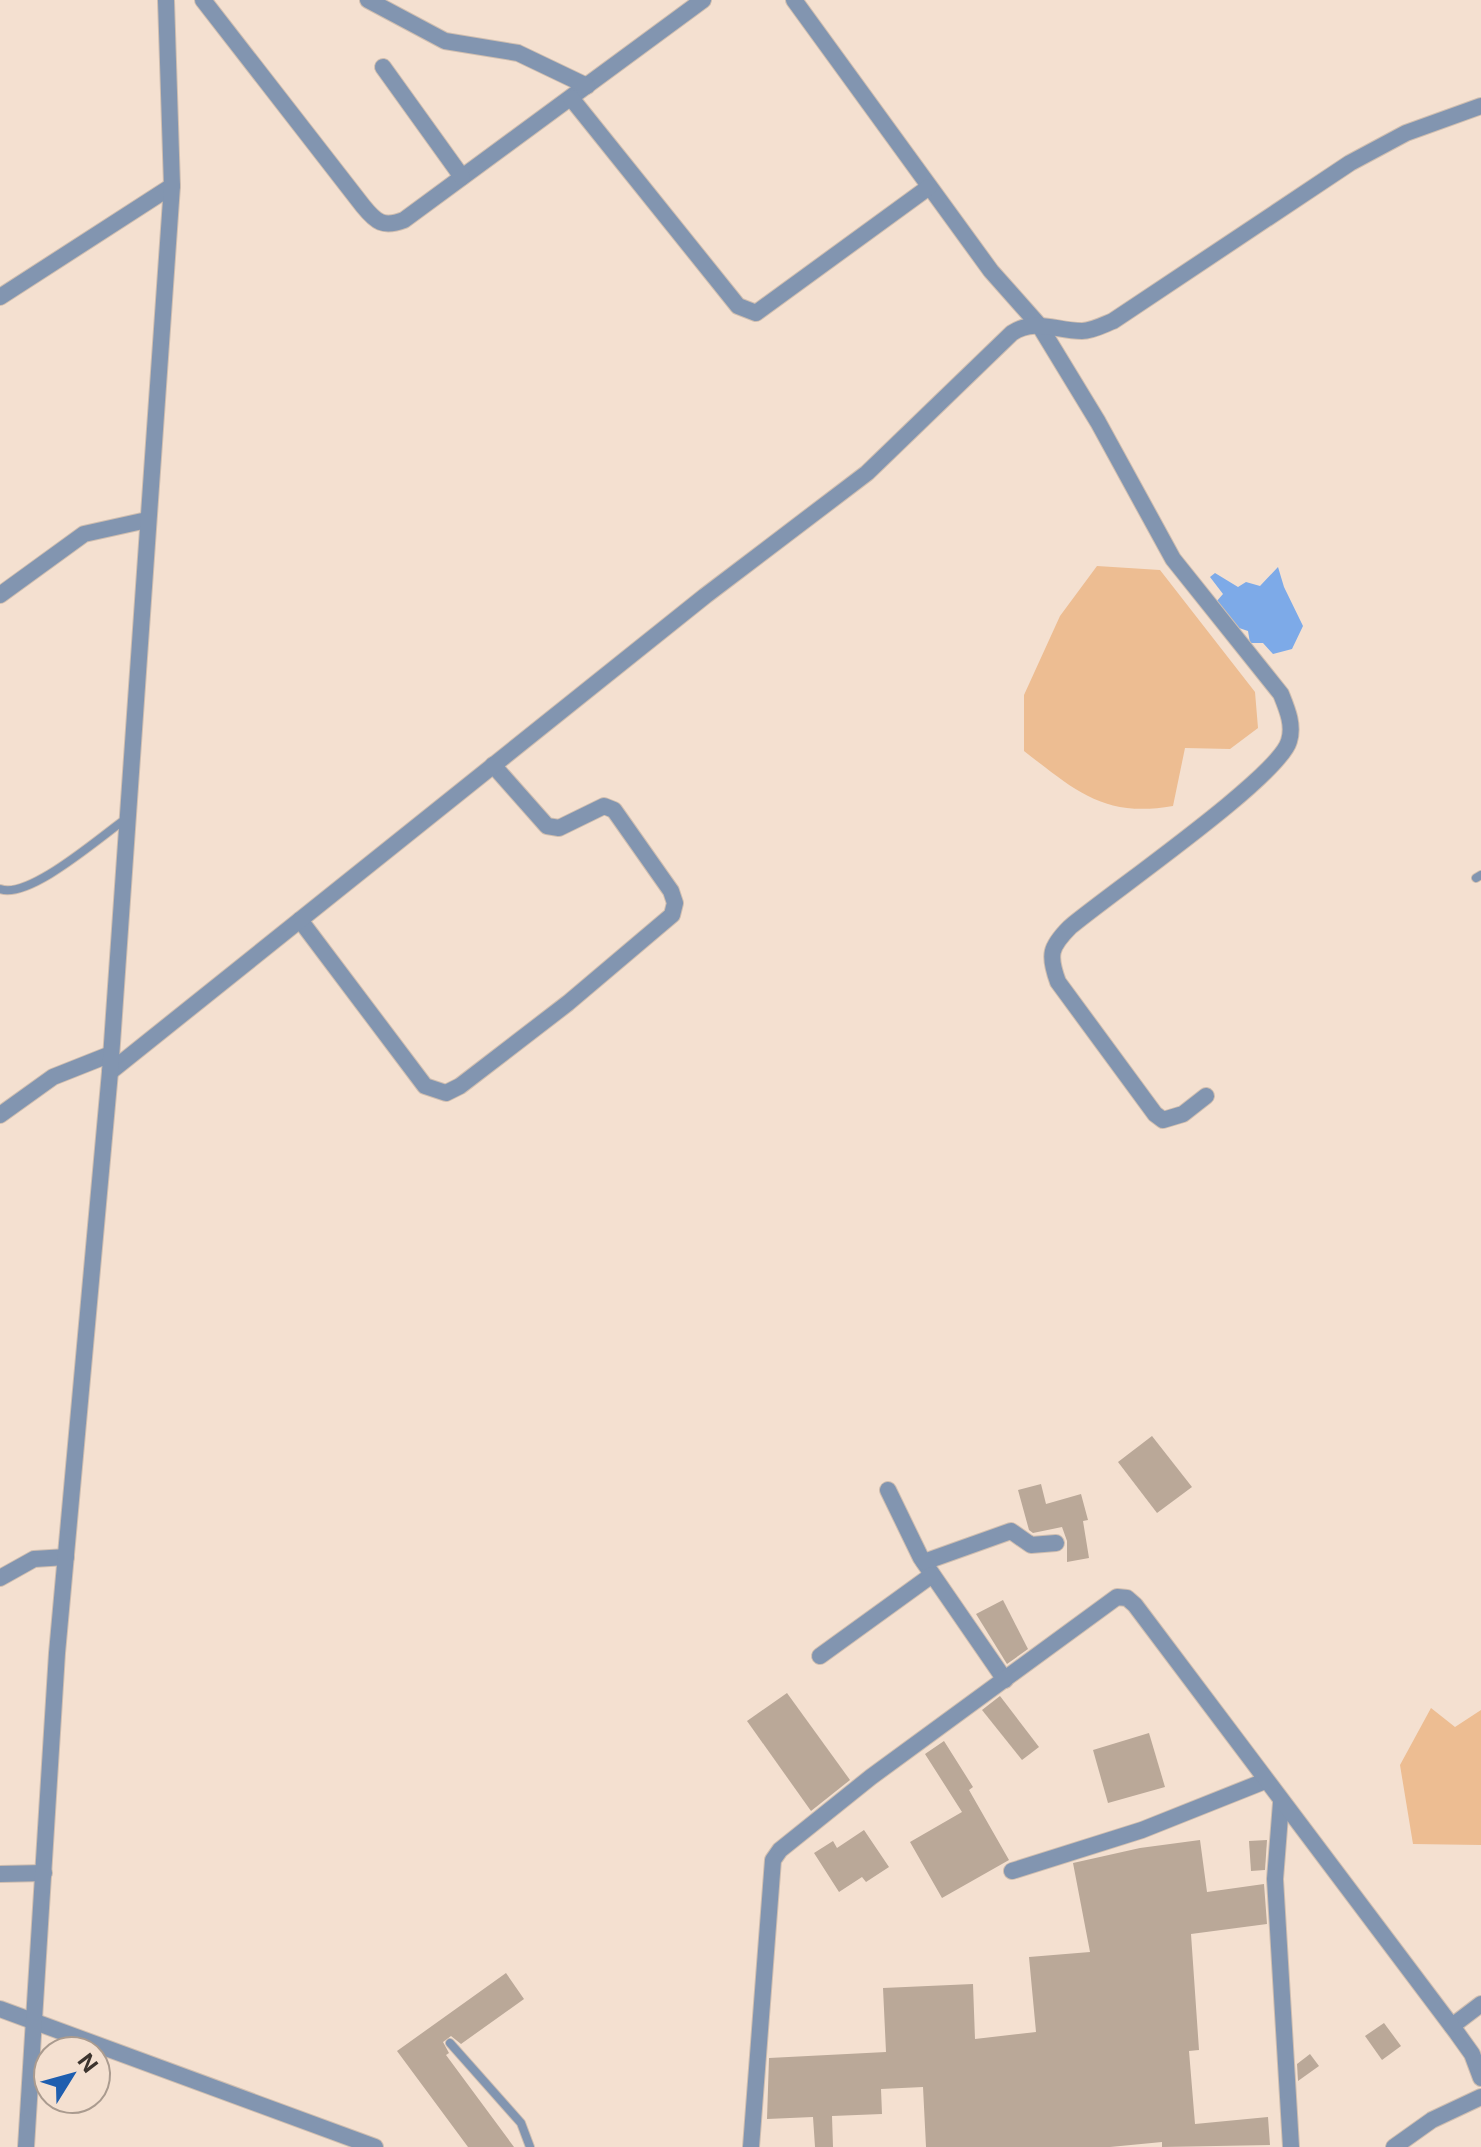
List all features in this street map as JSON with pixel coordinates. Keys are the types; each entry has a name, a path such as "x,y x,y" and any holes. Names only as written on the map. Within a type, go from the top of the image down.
{"street":[{"path":"26,2147 66,1557 110,1072 172,186 166,0"},
{"path":"203,0 375,221 384,225 404,220 703,0"},
{"path":"368,0 445,41 518,53 587,86"},
{"path":"794,0 991,271 1039,325 1092,411 1173,559 1281,694 1291,727 1289,743 1281,756 1243,794 1089,911 1052,947 1049,957 1058,982 1155,1114 1163,1120 1171,1120 1206,1096"},
{"path":"383,67 462,177"},
{"path":"571,98 738,306 756,313 929,187"},
{"path":"110,1072 493,765 867,473 1012,333 1024,325 1086,332 1113,321 1350,163 1406,133 1481,106"},
{"path":"0,297 172,186"},
{"path":"0,595 84,534 103,527 147,520"},
{"path":"300,920 425,1086 446,1093 460,1086 568,1003 672,915 675,903 671,891 614,810 604,806 559,828 547,826 493,765"},
{"path":"0,1115 53,1077 111,1054"},
{"path":"888,1490 928,1569 1005,1680"},
{"path":"820,1656 928,1569 1011,1531 1031,1545 1056,1543"},
{"path":"0,1578 17,1565 34,1559 66,1557"},
{"path":"0,1562 17,1565"},
{"path":"751,2147 773,1860 780,1850 871,1777 1109,1601 1127,1598 1452,2026 1472,2054 1481,2078"},
{"path":"1012,1871 1142,1830 1265,1781"},
{"path":"1281,1803 1275,1879 1291,2147"},
{"path":"0,1874 44,1873"},
{"path":"1452,2026 1481,2004"},
{"path":"0,2009 375,2147"},
{"path":"1394,2147 1451,2110 1481,2097"}],"lane":[{"path":"0,889 9,893 32,886 127,817"},
{"path":"450,2043 521,2123 530,2147"}],"shaded area":[{"path":"1097,566 1160,570 1255,692 1258,728 1230,749 1185,748 1173,806 1128,808 1092,798 1024,751 1024,695 1060,616"},
{"path":"1431,1708 1455,1727 1481,1710 1481,1845 1413,1844 1400,1765"}],"water":[{"path":"1278,567 1303,626 1292,649 1273,654 1263,643 1250,643 1248,631 1239,628 1216,602 1223,594 1210,577 1215,573 1238,587 1246,582 1260,586"}],"building":[{"path":"1152,1436 1192,1487 1157,1513 1118,1462"},
{"path":"1041,1484 1046,1504 1081,1494 1088,1520 1083,1521 1089,1558 1067,1562 1067,1541 1062,1527 1033,1533 1029,1530 1018,1490"},
{"path":"1003,1600 1028,1649 1007,1664 976,1614"},
{"path":"787,1693 850,1780 811,1811 747,1721"},
{"path":"1000,1696 1039,1747 1022,1760 982,1710"},
{"path":"1149,1733 1165,1787 1108,1803 1093,1750"},
{"path":"944,1741 973,1787 969,1790 1009,1860 942,1898 910,1842 962,1812 925,1754"},
{"path":"864,1830 889,1867 866,1882 862,1877 839,1892 814,1853 833,1841 837,1848"},
{"path":"1200,1840 1207,1892 1264,1884 1267,1924 1191,1934 1199,2050 1189,2051 1195,2124 1268,2117 1270,2145 1162,2147 1162,2142 1110,2147 926,2147 923,2087 881,2089 882,2114 832,2116 833,2147 815,2147 813,2117 767,2119 769,2058 886,2052 883,1988 973,1984 975,2039 1036,2032 1029,1957 1090,1952 1073,1863 1140,1848"},
{"path":"1267,1840 1265,1870 1251,1871 1249,1841"},
{"path":"506,1973 524,1999 461,2044 451,2036 443,2042 449,2053 446,2055 514,2147 468,2147 397,2051"},
{"path":"1384,2023 1401,2046 1382,2060 1365,2036"},
{"path":"1310,2054 1319,2066 1298,2081 1297,2064"}]}
